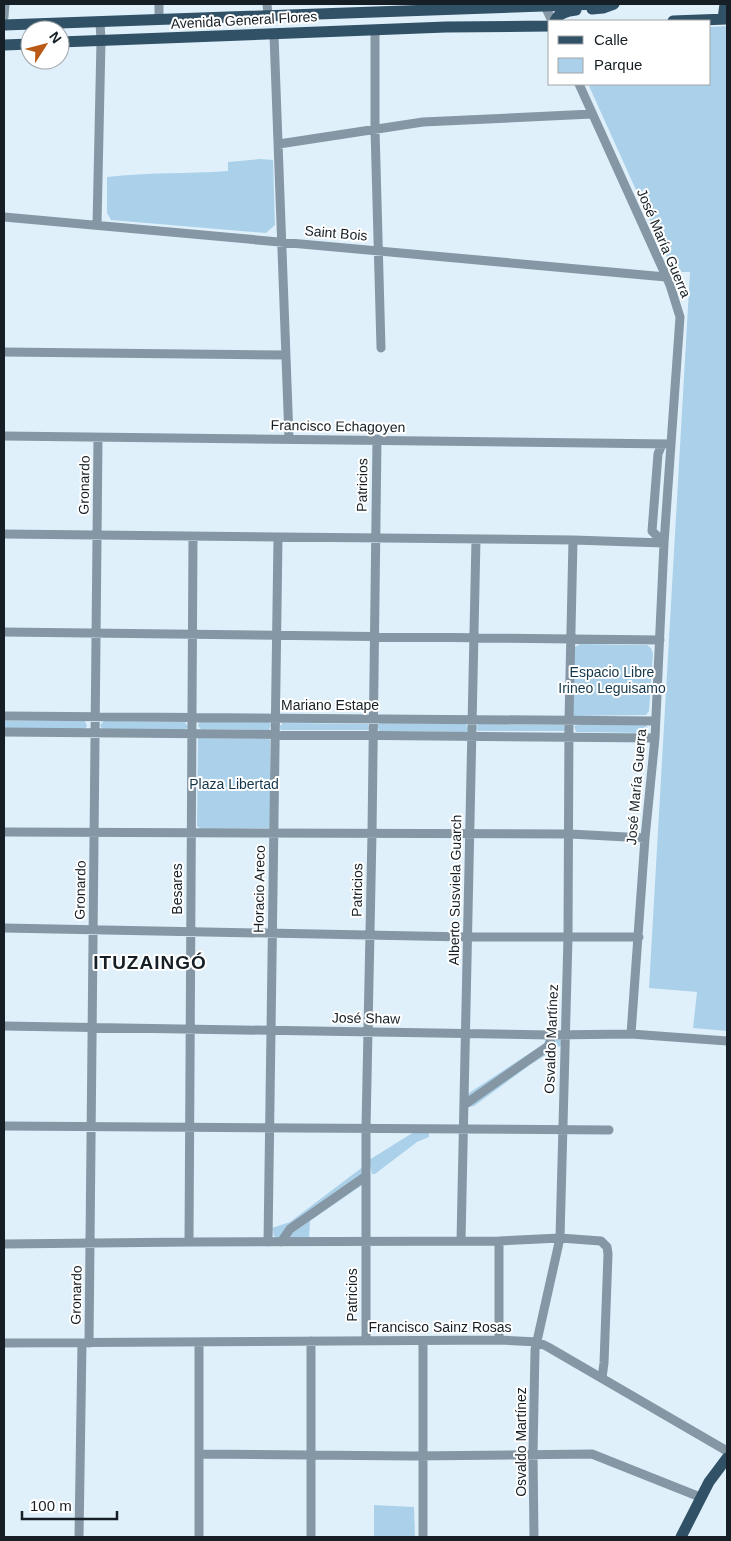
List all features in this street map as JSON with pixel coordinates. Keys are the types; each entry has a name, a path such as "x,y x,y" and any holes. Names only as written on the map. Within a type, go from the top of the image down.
{"main road":[{"name":"Avenida General Flores","path":"4,25 100,22 267,10 600,4"},
{"path":"554,20 566,12 603,8 614,4"},
{"path":"683,20 725,13"},
{"name":"Avenida General Flores","path":"70,42 274,35 311,32 548,26"},
{"path":"4,45 20,44"},
{"path":"681,1537 700,1497 727,1458"}],"street":[{"path":"4,17 5,4"},
{"path":"159,4 159,18"},
{"path":"545,6 552,20"},
{"path":"97,225 100,22"},
{"path":"375,30 381,348"},
{"path":"274,35 289,438"},
{"name":"José María Guerra","path":"579,85 666,276 680,317 666,444 664,543 655,738 645,838 632,1034"},
{"path":"279,144 423,122 592,114"},
{"name":"Saint Bois","path":"4,217 666,276"},
{"path":"4,352 286,355"},
{"name":"Francisco Echagoyen","path":"4,436 666,444"},
{"name":"Gronardo","path":"79,1537 91,1127 98,438"},
{"name":"Patricios","path":"366,1341 367,1032 374,719 377,440"},
{"name":"José María Guerra","path":"664,543 652,530 658,454 666,444"},
{"path":"4,534 573,540 664,543"},
{"name":"Besares","path":"189,1242 193,537"},
{"name":"Horacio Areco","path":"268,1242 278,537"},
{"name":"Alberto Susviela Guarch","path":"461,1241 476,539"},
{"name":"Osvaldo Martínez","path":"534,1537 535,1350 560,1238 570,834 569,720 573,540"},
{"path":"4,632 660,640"},
{"name":"Mariano Estape","path":"4,716 655,721"},
{"path":"4,732 655,738"},
{"path":"4,832 570,834 645,838"},
{"path":"4,928 467,937 639,937"},
{"name":"José Shaw","path":"4,1026 465,1034 632,1034 727,1041"},
{"path":"464,1105 548,1047 551,1035"},
{"path":"4,1126 609,1130"},
{"path":"281,1242 290,1229 366,1176"},
{"path":"4,1244 498,1241 560,1238 601,1241 606,1247 608,1254 602,1378"},
{"path":"498,1241 499,1340"},
{"name":"Francisco Sainz Rosas","path":"4,1343 499,1340 538,1342 727,1451"},
{"path":"423,1537 424,1341"},
{"path":"199,1342 199,1537"},
{"path":"311,1342 311,1537"},
{"path":"199,1454 423,1456 592,1454 700,1497"}],"green space":[{"path":"727,26 727,1031 693,1028 697,992 649,988 690,272 673,272 589,86 711,85 711,27"},
{"path":"260,159 273,160 275,225 266,233 111,220 107,213 107,177 137,174 228,171 228,162"},
{"name":"Espacio Libre Irineo Leguisamo","path":"580,644 647,645 651,648 653,654 649,711 646,715 573,716 574,648"},
{"path":"4,721 85,721 87,726 85,729 5,728"},
{"path":"104,721 185,722 188,727 186,729 102,729 100,725"},
{"path":"202,722 269,722 271,725 269,730 201,729 198,726"},
{"path":"283,723 368,724 370,730 281,730 279,727"},
{"path":"380,723 466,724 468,729 466,732 379,731 377,725"},
{"path":"478,724 564,725 566,731 478,731 476,728"},
{"path":"646,725 648,728 646,733 576,732 574,726"},
{"name":"Plaza Libertad","path":"198,738 270,740 269,828 201,829 197,826"},
{"path":"545,1037 556,1037 562,1040 563,1044 530,1065 474,1106 469,1107 466,1095 545,1043"},
{"path":"414,1132 429,1133 429,1137 417,1142 375,1174 372,1174 369,1160"},
{"path":"364,1166 365,1183 310,1221 309,1239 277,1239 274,1236 272,1228 290,1222"},
{"path":"374,1505 414,1507 415,1537 374,1537"}],"district":[{"name":"ITUZAINGÓ","path":"150,962"}]}
